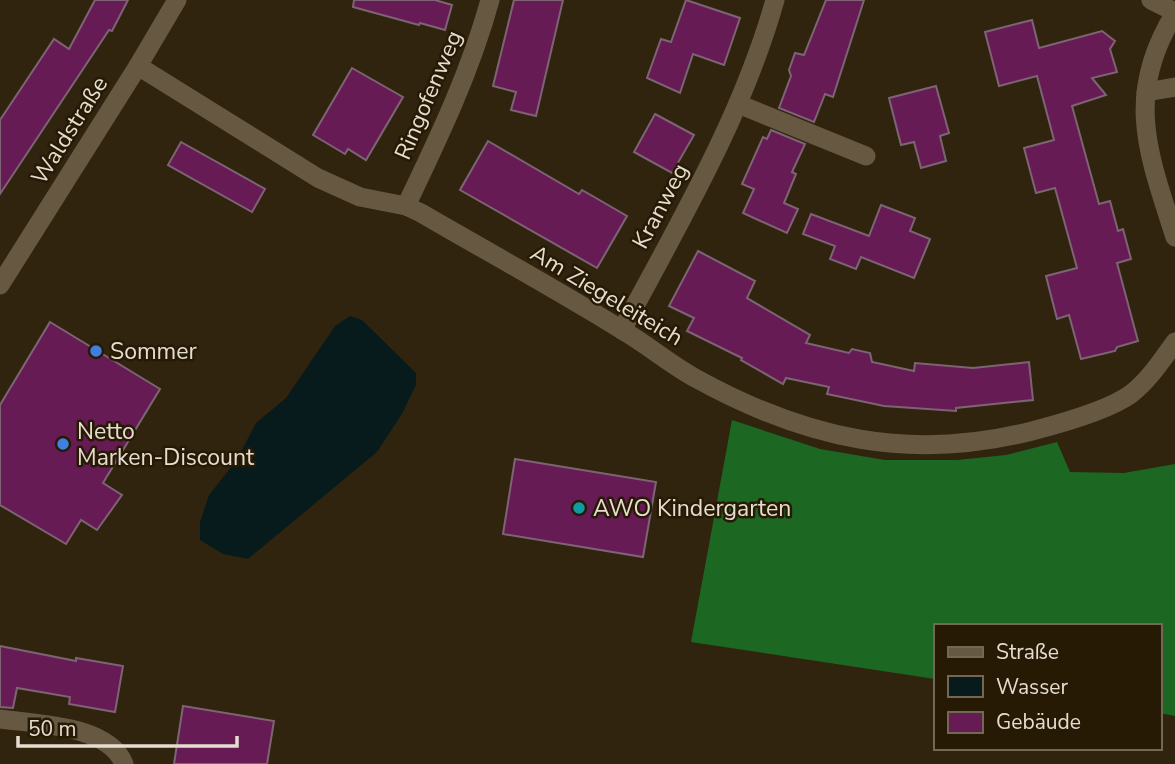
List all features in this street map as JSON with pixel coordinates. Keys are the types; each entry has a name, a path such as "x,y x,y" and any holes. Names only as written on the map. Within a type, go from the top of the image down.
{"street":[{"name":"Waldstraße","path":"0,285 177,0"},
{"name":"Ringofenweg","path":"406,206 458,94 482,29 489,0"},
{"name":"Kranweg","path":"622,330 697,189 738,104 775,0"},
{"path":"1151,0 1175,13 1156,48 1146,92 1145,125 1149,153 1175,237"},
{"name":"Am Ziegeleiteich","path":"138,66 318,178 360,197 406,206 622,330 695,378 759,410 820,432 919,446 957,445 1001,439 1121,400 1155,369 1175,342"},
{"path":"1146,92 1175,87"},
{"path":"738,104 866,156"},
{"path":"0,719 77,731 103,740 118,752 124,764"}],"green space":[{"path":"732,420 820,449 885,460 957,460 1006,455 1057,442 1070,472 1124,473 1175,464 1175,716 1161,713 1161,624 934,624 934,679 691,642"}],"water":[{"path":"350,316 362,320 416,373 416,385 402,414 377,452 248,559 223,554 200,540 200,522 209,495 236,461 256,423 286,398 335,326"}],"building":[{"path":"95,0 128,0 112,31 109,30 0,194 0,120 54,39 69,49"},
{"path":"354,0 435,0 452,5 445,30 353,7"},
{"path":"514,0 563,0 536,116 511,110 516,92 493,86"},
{"path":"686,0 740,18 724,65 693,54 680,93 647,78 661,39 671,42"},
{"path":"826,0 864,0 833,97 825,94 814,122 779,108 791,76 789,70 795,53 804,55"},
{"path":"1032,20 1039,48 1102,31 1115,41 1110,49 1117,72 1092,78 1106,95 1072,106 1099,204 1110,201 1118,231 1123,229 1131,259 1117,263 1138,341 1117,347 1115,351 1081,359 1069,315 1057,319 1046,276 1077,268 1055,188 1036,193 1024,148 1054,140 1037,76 999,86 985,32"},
{"path":"352,68 403,97 366,160 348,149 345,154 313,135"},
{"path":"936,86 949,133 940,136 946,161 921,168 914,142 901,145 889,98"},
{"path":"655,114 694,135 672,173 634,152"},
{"path":"771,130 805,144 792,172 796,174 784,203 798,209 787,233 743,213 754,189 742,184 763,137 767,139"},
{"path":"488,141 579,194 582,190 627,216 597,268 460,190"},
{"path":"181,142 265,189 252,212 168,165"},
{"path":"881,205 915,218 910,231 930,239 914,278 861,257 856,269 830,259 835,246 803,234 811,214 869,236"},
{"path":"698,251 755,281 747,298 810,335 806,343 849,353 852,349 870,353 872,362 914,371 915,363 973,368 1029,362 1033,400 956,408 956,411 884,406 827,394 829,387 786,378 783,384 741,360 742,358 687,331 694,318 669,306"},
{"name":"Netto Marken-Discount","path":"50,322 160,389 103,483 122,495 97,530 81,520 66,544 0,505 0,405"},
{"name":"AWO Kindergarten","path":"515,459 656,482 643,557 503,534"},
{"path":"0,646 76,661 76,658 123,666 115,712 69,704 70,697 17,688 13,708 0,707"},
{"path":"183,706 274,721 267,764 174,764"}],"place":[{"name":"Sommer","path":"96,351"},
{"name":"Netto Marken-Discount","path":"63,444"},
{"name":"AWO Kindergarten","path":"579,508"}]}
